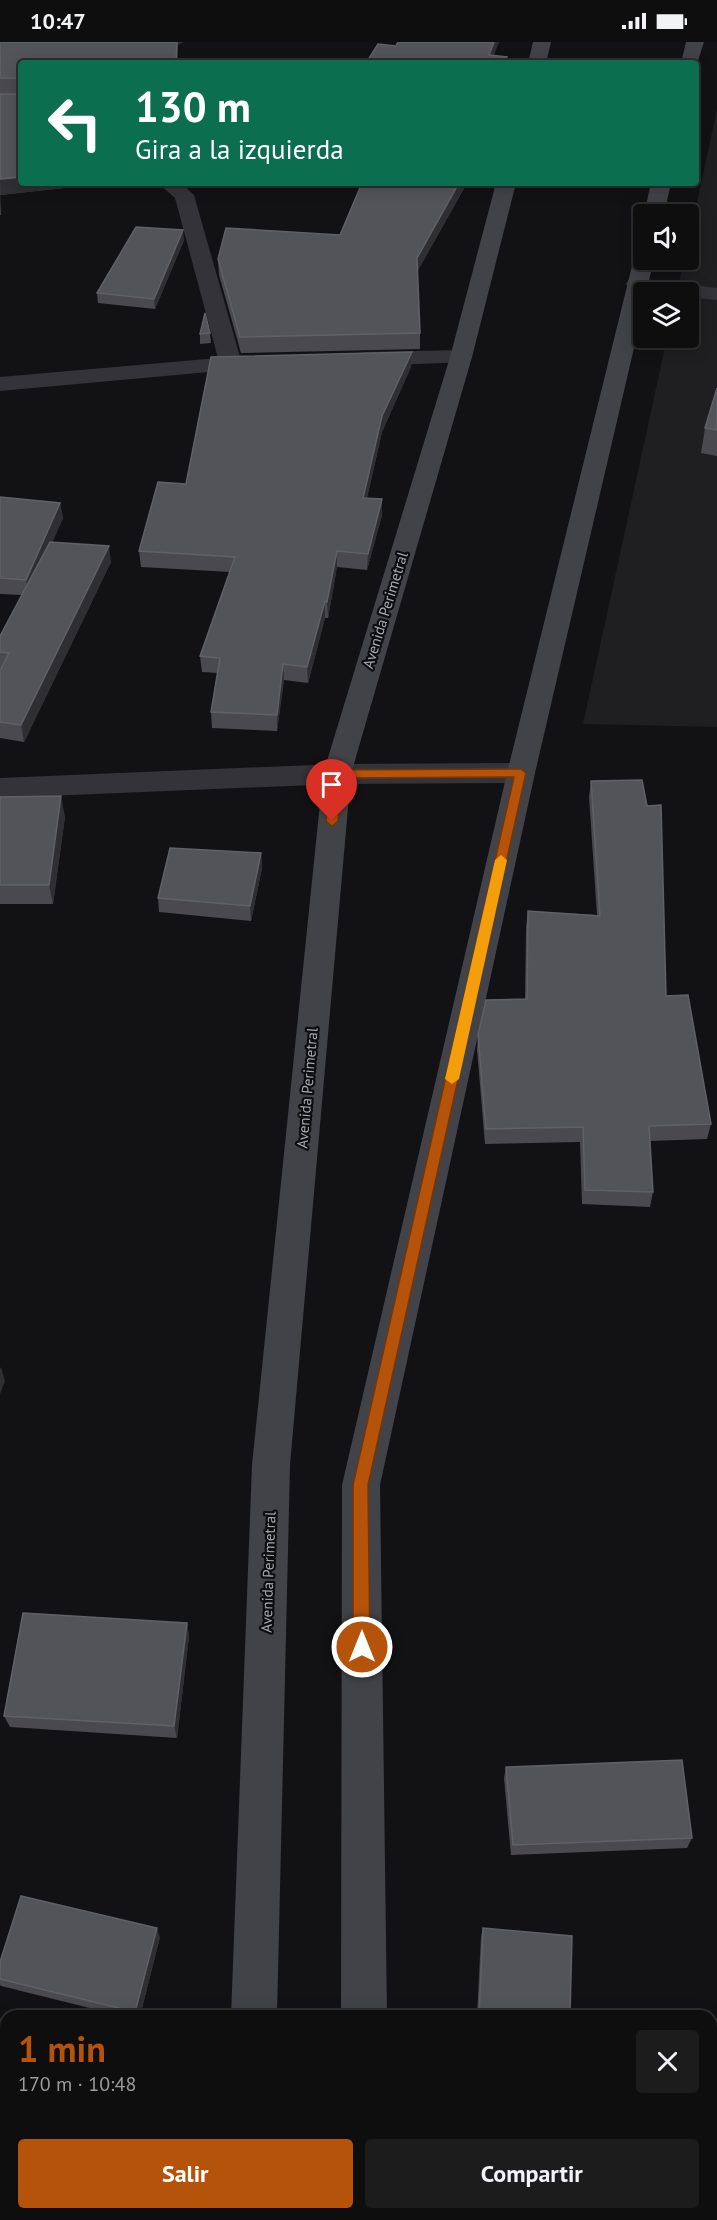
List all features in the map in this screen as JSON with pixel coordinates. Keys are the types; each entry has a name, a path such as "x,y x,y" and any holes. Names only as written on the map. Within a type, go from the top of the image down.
{"main road":[{"path":"538,60 542,42"},
{"path":"691,60 695,42"},
{"name":"Avenida Perimetral","path":"254,2010 271,1465 337,774 461,357 505,186"},
{"path":"656,204 660,186"},
{"path":"364,2010 361,1485 521,773 640,271"}],"street":[{"path":"172,186 184,195 230,362"},
{"path":"640,271 717,294"},
{"path":"345,359 461,357"},
{"path":"0,384 230,362 276,361"},
{"path":"0,788 337,774 521,773"}],"shaded area":[{"path":"717,109 717,727 583,724 665,348 699,348 699,282 679,282 682,270 699,270 699,204 697,204"}],"building":[{"path":"0,42 177,42 176,60 18,60 18,78 0,78"},
{"path":"398,42 494,42 489,55 507,57 506,60 368,60 378,44 396,46"},
{"path":"0,94 18,94 18,177 0,179"},
{"path":"361,186 457,186 417,258 420,333 240,337 218,259 226,228 340,235"},
{"path":"136,227 183,230 154,299 97,293"},
{"path":"205,313 210,333 200,334"},
{"path":"412,352 382,416 363,498 382,499 368,554 337,551 327,602 325,601 307,667 283,664 277,715 211,712 220,658 200,656 235,557 139,551 158,482 186,484 211,357"},
{"path":"717,388 717,430 705,428"},
{"path":"0,497 60,503 26,580 0,578"},
{"path":"50,542 109,546 21,725 0,722 0,671 9,653 0,652 0,636"},
{"path":"642,780 647,806 661,805 666,996 688,995 711,1124 649,1126 653,1192 585,1190 583,1127 486,1129 478,1035 486,1000 527,999 528,911 600,916 591,781"},
{"path":"61,796 49,885 0,885 0,797"},
{"path":"170,848 261,853 250,906 158,898"},
{"path":"23,1613 187,1623 174,1726 4,1716"},
{"path":"682,1760 692,1838 513,1845 506,1767"},
{"path":"21,1896 157,1928 136,2010 127,2010 0,1979 0,1962"},
{"path":"483,1928 572,1936 570,2010 479,2010"}],"slow traffic":[{"path":"452,1079 501,860"}],"route":[{"path":"332,821 337,774 521,773 361,1485 362,1647"}]}
